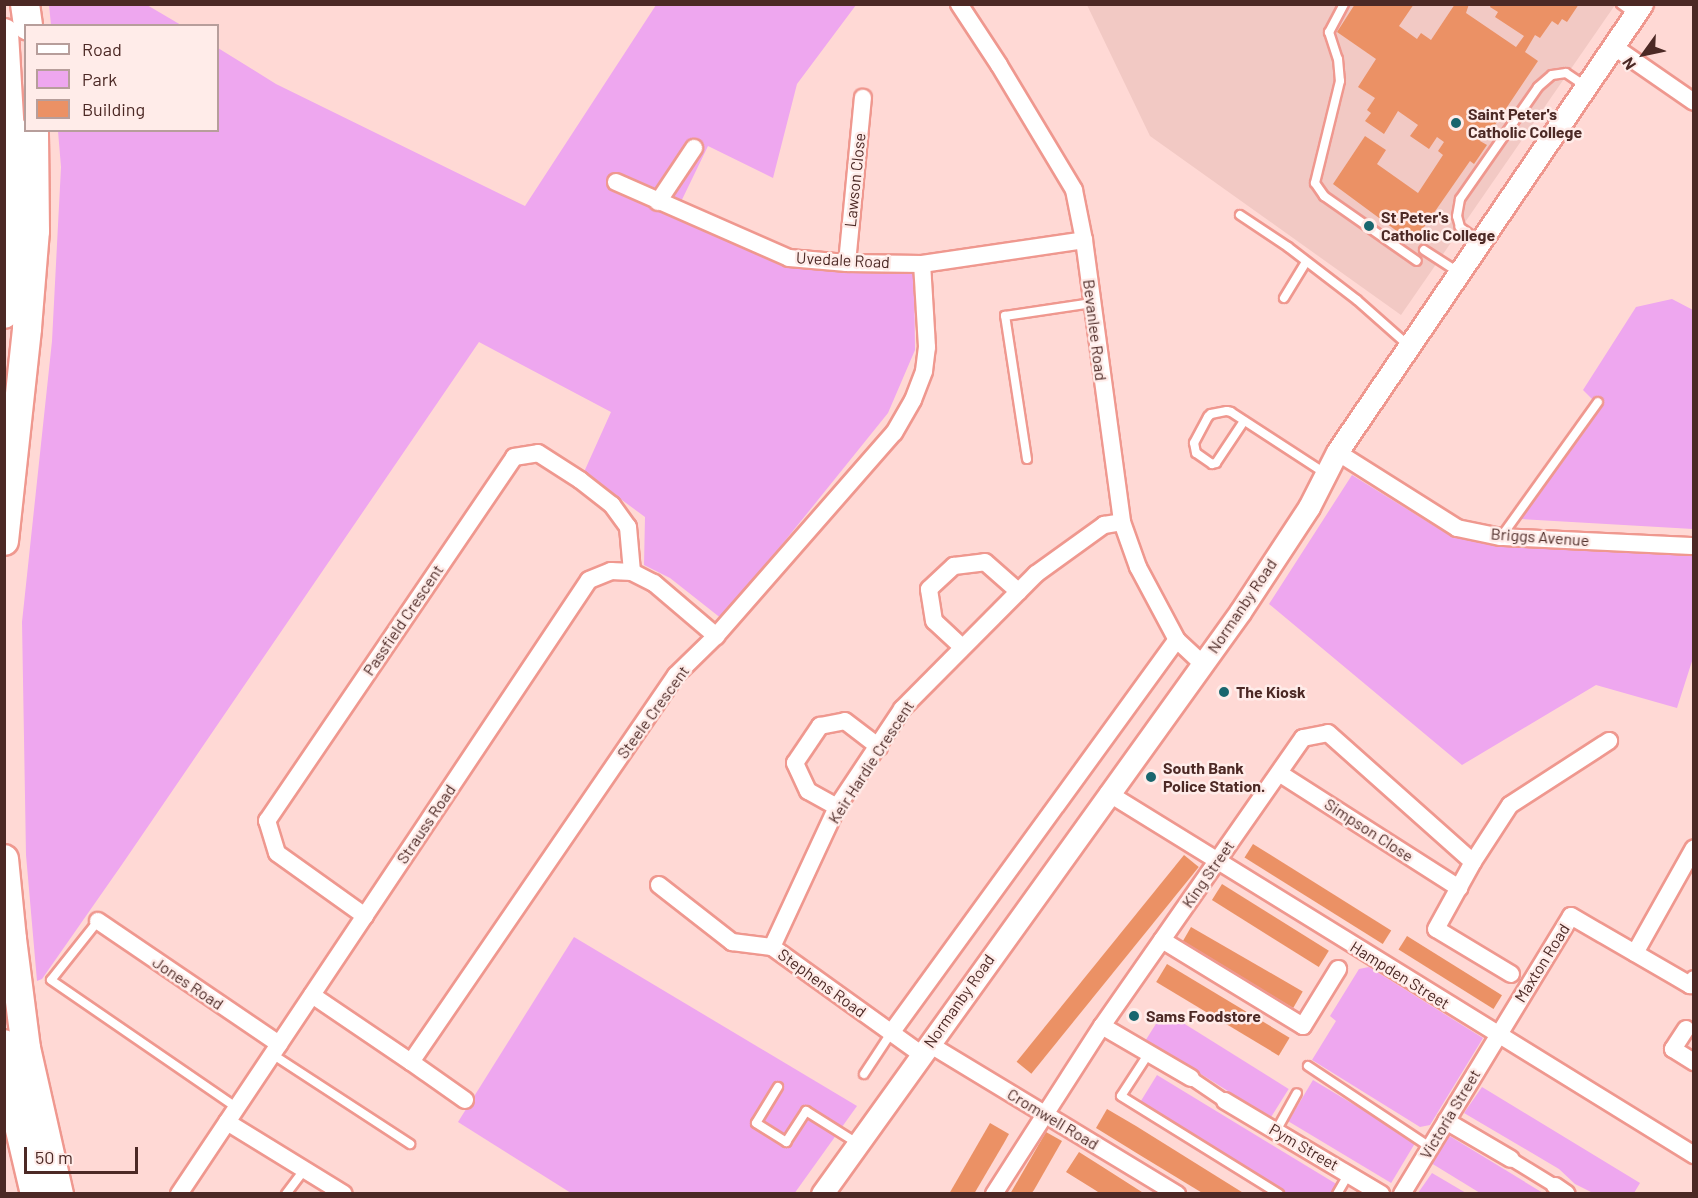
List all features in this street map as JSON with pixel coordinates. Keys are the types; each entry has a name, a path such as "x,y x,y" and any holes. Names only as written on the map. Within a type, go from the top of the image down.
{"highway":[{"path":"25,4 28,24"},
{"path":"4,33 12,167 4,314"},
{"path":"4,541 35,231 34,132"},
{"path":"4,859 26,1048 59,1194"},
{"path":"4,1044 16,1113 35,1194"}],"street":[{"name":"Bevanlee Road","path":"958,4 999,65 1074,190 1084,240 1122,522 1138,567 1177,640 1203,664"},
{"name":"Normanby Road","path":"822,1194 1108,793 1203,664 1309,507 1337,452 1613,46 1633,8"},
{"path":"1613,46 1694,102"},
{"name":"Lawson Close","path":"847,263 863,98"},
{"path":"658,202 694,148"},
{"name":"Uvedale Road","path":"616,182 789,258 847,263 922,264 1084,240"},
{"name":"Steele Crescent","path":"411,1062 676,675 716,636 894,433 913,400 924,371 927,347 922,264"},
{"name":"Briggs Avenue","path":"1337,452 1457,528 1501,537 1694,546"},
{"name":"Passfield Crescent","path":"365,916 277,853 267,821 514,457 538,453 580,480 612,505 628,527 632,572"},
{"name":"Keir Hardie Crescent","path":"772,947 837,807 879,747 902,709 1036,574 1104,525 1122,522"},
{"path":"962,647 934,621 929,589 954,566 985,562 1019,592"},
{"name":"Strauss Road","path":"184,1191 236,1107 589,580 611,571 632,572"},
{"path":"632,572 654,583 716,636"},
{"path":"891,1033 1177,640"},
{"path":"837,807 808,791 795,763 819,726 845,721 879,747"},
{"name":"King Street","path":"994,1194 1043,1113 1303,738 1328,733 1473,862"},
{"path":"1511,974 1436,929 1473,862 1510,805 1609,741"},
{"name":"Simpson Close","path":"1279,773 1459,888"},
{"name":"Hampden Street","path":"1108,793 1694,1155"},
{"path":"1635,953 1694,848"},
{"name":"Stephens Road","path":"659,885 732,942 772,947 891,1033 925,1049"},
{"name":"Maxton Road","path":"1498,1035 1571,916 1692,983"},
{"name":"Jones Road","path":"98,921 275,1049"},
{"path":"1162,940 1303,1026 1338,969"},
{"path":"312,995 465,1100"},
{"path":"1102,1026 1191,1078 1225,1101"},
{"path":"1686,1029 1673,1049 1694,1062"},
{"name":"Victoria Street","path":"1402,1194 1498,1035"},
{"name":"Cromwell Road","path":"925,1049 1043,1113 1177,1194"},
{"name":"Pym Street","path":"1225,1101 1350,1173 1381,1194"},
{"path":"1446,1121 1561,1190"},
{"path":"227,1122 344,1194"}],"lane":[{"path":"1344,4 1329,32 1338,59 1340,81 1315,183 1324,196 1417,261"},
{"path":"1479,241 1460,227 1457,216 1460,199 1538,87 1552,75 1566,73 1586,86"},
{"path":"1240,215 1357,300 1410,346"},
{"path":"1424,250 1458,273"},
{"path":"1284,298 1306,262"},
{"path":"1027,459 1005,316 1092,303"},
{"path":"1501,537 1598,402"},
{"path":"1244,421 1216,463 1212,464 1196,453 1194,443 1211,414 1227,411 1244,421 1326,474"},
{"path":"98,921 51,981 236,1107"},
{"path":"864,1074 891,1033"},
{"path":"275,1049 410,1144"},
{"path":"1149,1053 1121,1096 1279,1194"},
{"path":"1308,1066 1430,1147"},
{"path":"777,1087 756,1123 786,1142 806,1111 857,1143"},
{"path":"1276,1131 1297,1093"},
{"path":"286,1194 304,1169"},
{"path":"1337,1194 1350,1173"}],"shaded area":[{"name":"St Peter's Catholic College","path":"1087,5 1615,5 1401,315 1150,136"}],"green space":[{"path":"49,5 147,5 179,24 51,24"},
{"path":"656,5 856,5 797,84 773,178 708,146 676,212 794,263 914,265 915,350 888,413 722,619 670,578 644,565 645,517 584,472 611,412 479,342 123,863 42,979 37,981 26,855 22,622 52,341 61,167 58,132 219,132 219,49 276,84 525,206"},
{"path":"1672,299 1693,310 1693,529 1520,519 1601,408 1583,390 1636,307"},
{"path":"1352,475 1444,532 1507,545 1693,553 1693,658 1677,708 1596,685 1462,765 1269,604"},
{"path":"574,937 857,1106 794,1194 571,1193 458,1122"},
{"path":"1369,967 1483,1038 1430,1125 1420,1127 1312,1060 1336,1021 1330,1016 1359,969"},
{"path":"1164,1011 1289,1089 1271,1118 1146,1040"},
{"path":"1157,1075 1338,1185 1333,1193 1287,1193 1139,1104"},
{"path":"1313,1080 1416,1142 1391,1183 1288,1121"},
{"path":"1482,1087 1640,1183 1634,1193 1593,1193 1575,1184 1559,1169 1464,1113"},
{"path":"1448,1135 1543,1193 1480,1193 1431,1163"},
{"path":"1432,1173 1466,1193 1418,1193"}],"building":[{"name":"Saint Peter's Catholic College","path":"1355,4 1414,4 1399,26 1417,39 1421,33 1431,40 1455,4 1469,4 1466,13 1516,47 1524,36 1495,17 1498,12 1490,7 1491,4 1579,4 1567,22 1562,19 1558,25 1552,21 1540,38 1535,35 1525,52 1538,61 1493,128 1490,126 1480,141 1487,145 1474,164 1470,161 1413,243 1333,184 1365,136 1386,150 1377,164 1418,193 1443,155 1438,151 1444,142 1437,137 1429,149 1410,136 1418,125 1398,111 1384,134 1365,121 1371,113 1367,110 1375,98 1358,87 1376,59 1337,32"},
{"path":"1253,844 1391,930 1383,944 1245,858"},
{"path":"1184,855 1199,867 1031,1074 1017,1062"},
{"path":"1222,884 1329,951 1319,967 1212,900"},
{"path":"1191,927 1303,992 1293,1008 1182,943"},
{"path":"1407,936 1502,995 1494,1009 1399,950"},
{"path":"1167,964 1290,1038 1279,1056 1156,982"},
{"path":"1107,1109 1245,1194 1204,1194 1143,1157 1096,1128"},
{"path":"990,1123 1009,1134 1004,1143 974,1194 949,1194"},
{"path":"1046,1132 1062,1141 1034,1190 1031,1194 1010,1194"},
{"path":"1079,1152 1145,1194 1101,1194 1066,1172"}],"place":[{"name":"Saint Peter's Catholic College","path":"1456,123"},
{"name":"St Peter's Catholic College","path":"1369,226"},
{"name":"The Kiosk","path":"1224,692"},
{"name":"South Bank Police Station.","path":"1151,777"},
{"name":"Sams Foodstore","path":"1134,1016"}]}
